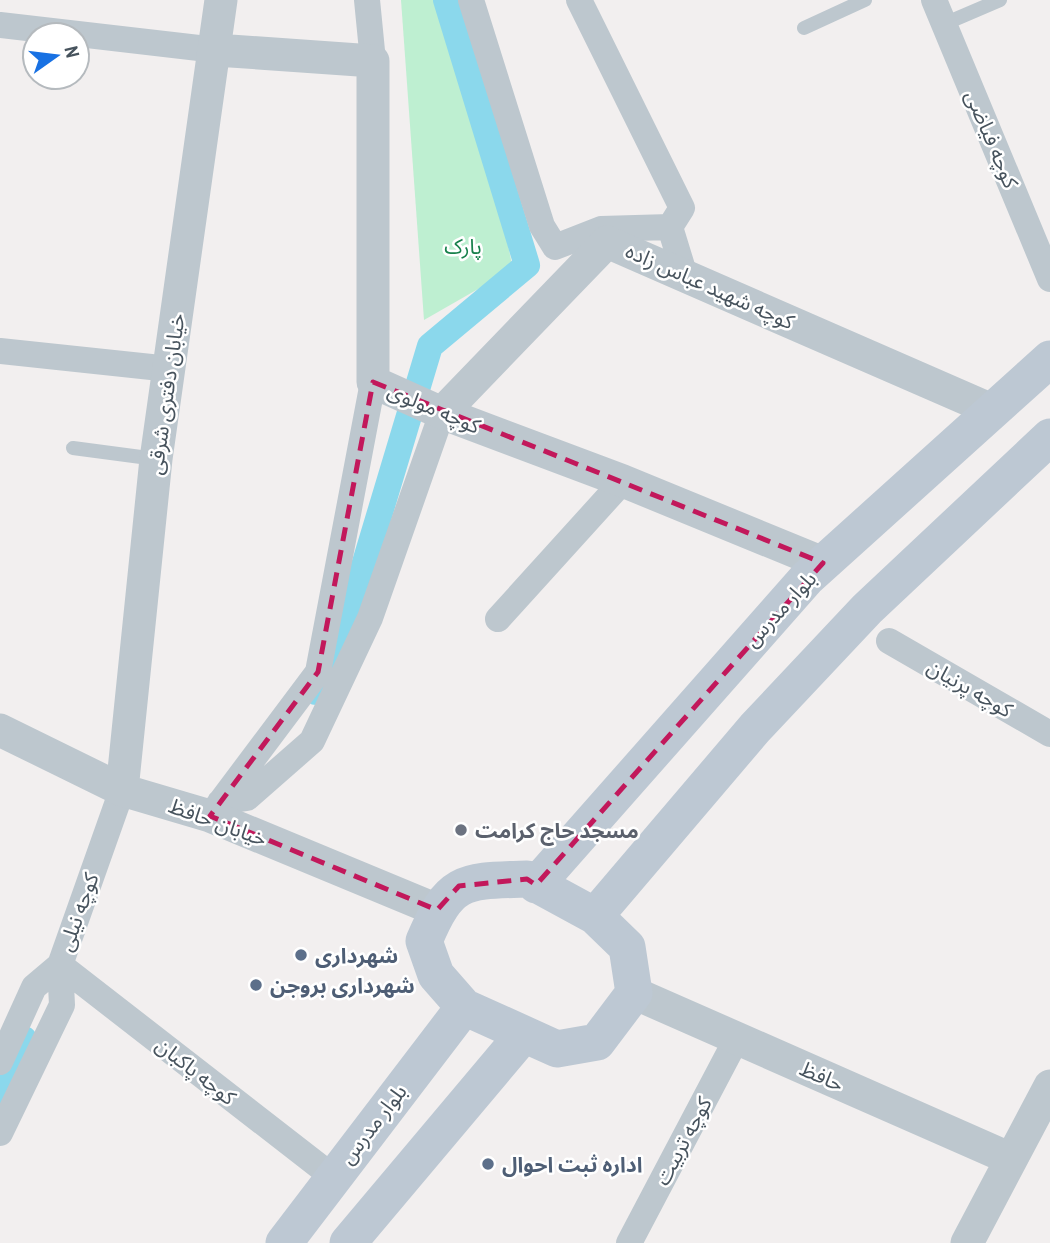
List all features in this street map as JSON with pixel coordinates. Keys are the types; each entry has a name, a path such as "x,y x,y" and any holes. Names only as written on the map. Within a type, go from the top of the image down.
{"main road":[{"name":"بلوار مدرس","path":"537,885 712,683 823,563 1050,359"},
{"path":"595,916 755,728 867,609 1050,437"},
{"path":"527,879 595,916 627,947 634,993 597,1042 557,1049 464,1007 436,975 424,942 438,910 459,886 470,883 527,879"},
{"name":"بلوار مدرس","path":"284,1243 464,1007"},
{"path":"348,1243 523,1035"}],"street":[{"path":"3,0 0,25 216,50 369,58 373,61"},
{"name":"خیابان دفتری شرقی","path":"122,790 156,459 221,0"},
{"path":"367,0 373,61"},
{"path":"471,0 542,226 555,247 601,229 670,227"},
{"path":"579,0 682,208 670,227 685,276"},
{"name":"کوچه فیاضی","path":"934,0 1050,279"},
{"name":"کوچه مولوی","path":"373,61 373,382 823,563"},
{"name":"کوچه شهید عباس زاده","path":"442,412 607,242 992,410"},
{"path":"0,351 170,369"},
{"path":"215,809 318,672 373,382"},
{"path":"215,809 247,798 312,741 370,618 442,412"},
{"path":"498,620 623,481"},
{"name":"کوچه پرنیان","path":"889,641 1050,734"},
{"name":"خیابان حافظ","path":"0,730 122,790 215,809 438,910"},
{"name":"کوچه نیلی","path":"0,1062 6,1034 34,986 60,965 122,790"},
{"path":"0,1133 62,1005 60,965"},
{"name":"کوچه پاکبان","path":"60,965 332,1177"},
{"name":"حافظ","path":"634,993 1011,1159"},
{"name":"کوچه تربیت","path":"629,1243 737,1038"},
{"path":"967,1243 1050,1086"}],"lane":[{"path":"804,28 865,0"},
{"path":"944,24 1000,0"},
{"path":"0,25 0,33"},
{"path":"73,448 156,459"}],"highlighted area":[{"path":"373,382 823,563 536,885 527,879 459,886 437,910 210,816 318,672"}],"green space":[{"name":"پارک","path":"401,0 456,0 513,269 424,320"}],"waterway":[{"path":"316,692 333,669 430,346 527,265 446,0"},
{"path":"0,1091 24,1039"}],"place":[{"name":"مسجد حاج کرامت","path":"461,830"},
{"name":"شهرداری","path":"301,955"},
{"name":"شهرداری بروجن","path":"256,985"},
{"name":"اداره ثبت احوال","path":"488,1164"}]}
